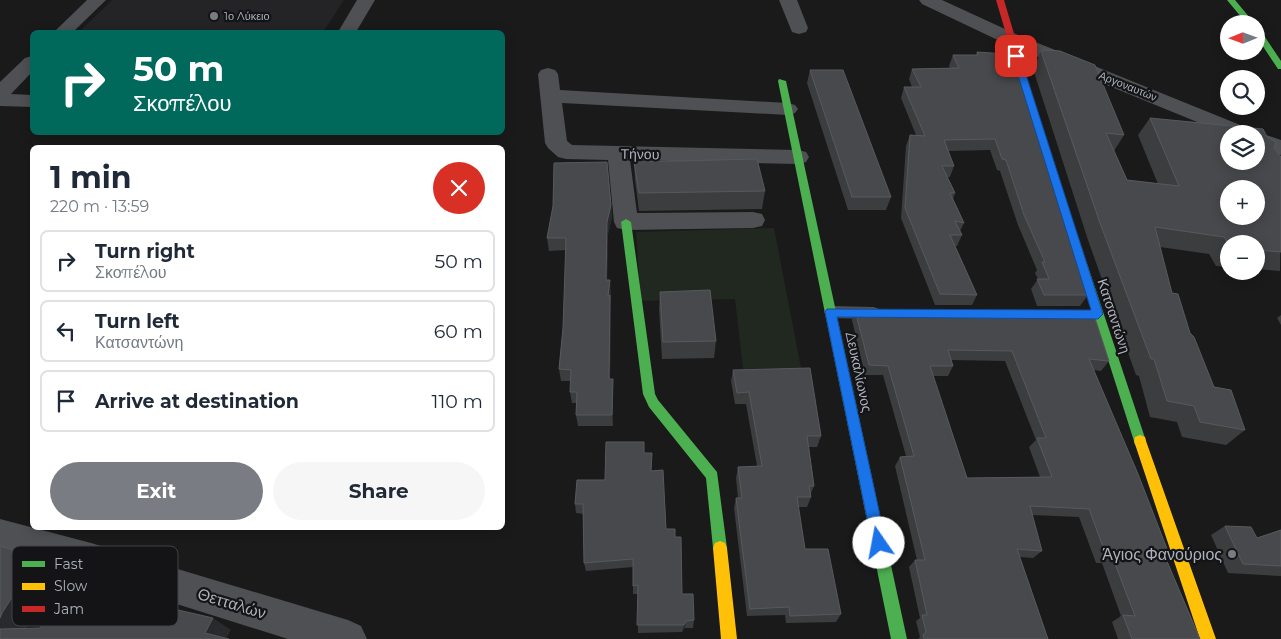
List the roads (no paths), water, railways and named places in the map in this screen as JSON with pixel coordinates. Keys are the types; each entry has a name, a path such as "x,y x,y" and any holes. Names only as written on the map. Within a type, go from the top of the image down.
{"street":[{"path":"65,30 97,0"},
{"path":"348,30 366,0"},
{"path":"788,0 799,28"},
{"name":"Αργοναυτών","path":"928,0 1011,38 1224,125"},
{"name":"Κατσαντώνη","path":"1000,0 1093,314 1208,639"},
{"path":"1231,0 1244,15"},
{"path":"1265,44 1281,68"},
{"path":"0,93 30,64"},
{"name":"Τήνου","path":"548,74 556,144 566,152 798,157"},
{"name":"Δευκαλίωνος","path":"782,81 899,639"},
{"path":"551,96 788,109"},
{"path":"0,100 30,100"},
{"path":"1265,142 1281,148"},
{"path":"618,153 649,394 653,403 712,476 729,639"},
{"path":"626,222 753,220"},
{"name":"Θετταλών","path":"0,535 40,546"},
{"name":"Θετταλών","path":"178,587 348,639"}],"lane":[{"path":"831,312 890,313"}],"place":[{"name":"1ο Λύκειο","path":"214,16"},
{"name":"Άγιος Φανούριος","path":"1232,554"}]}
